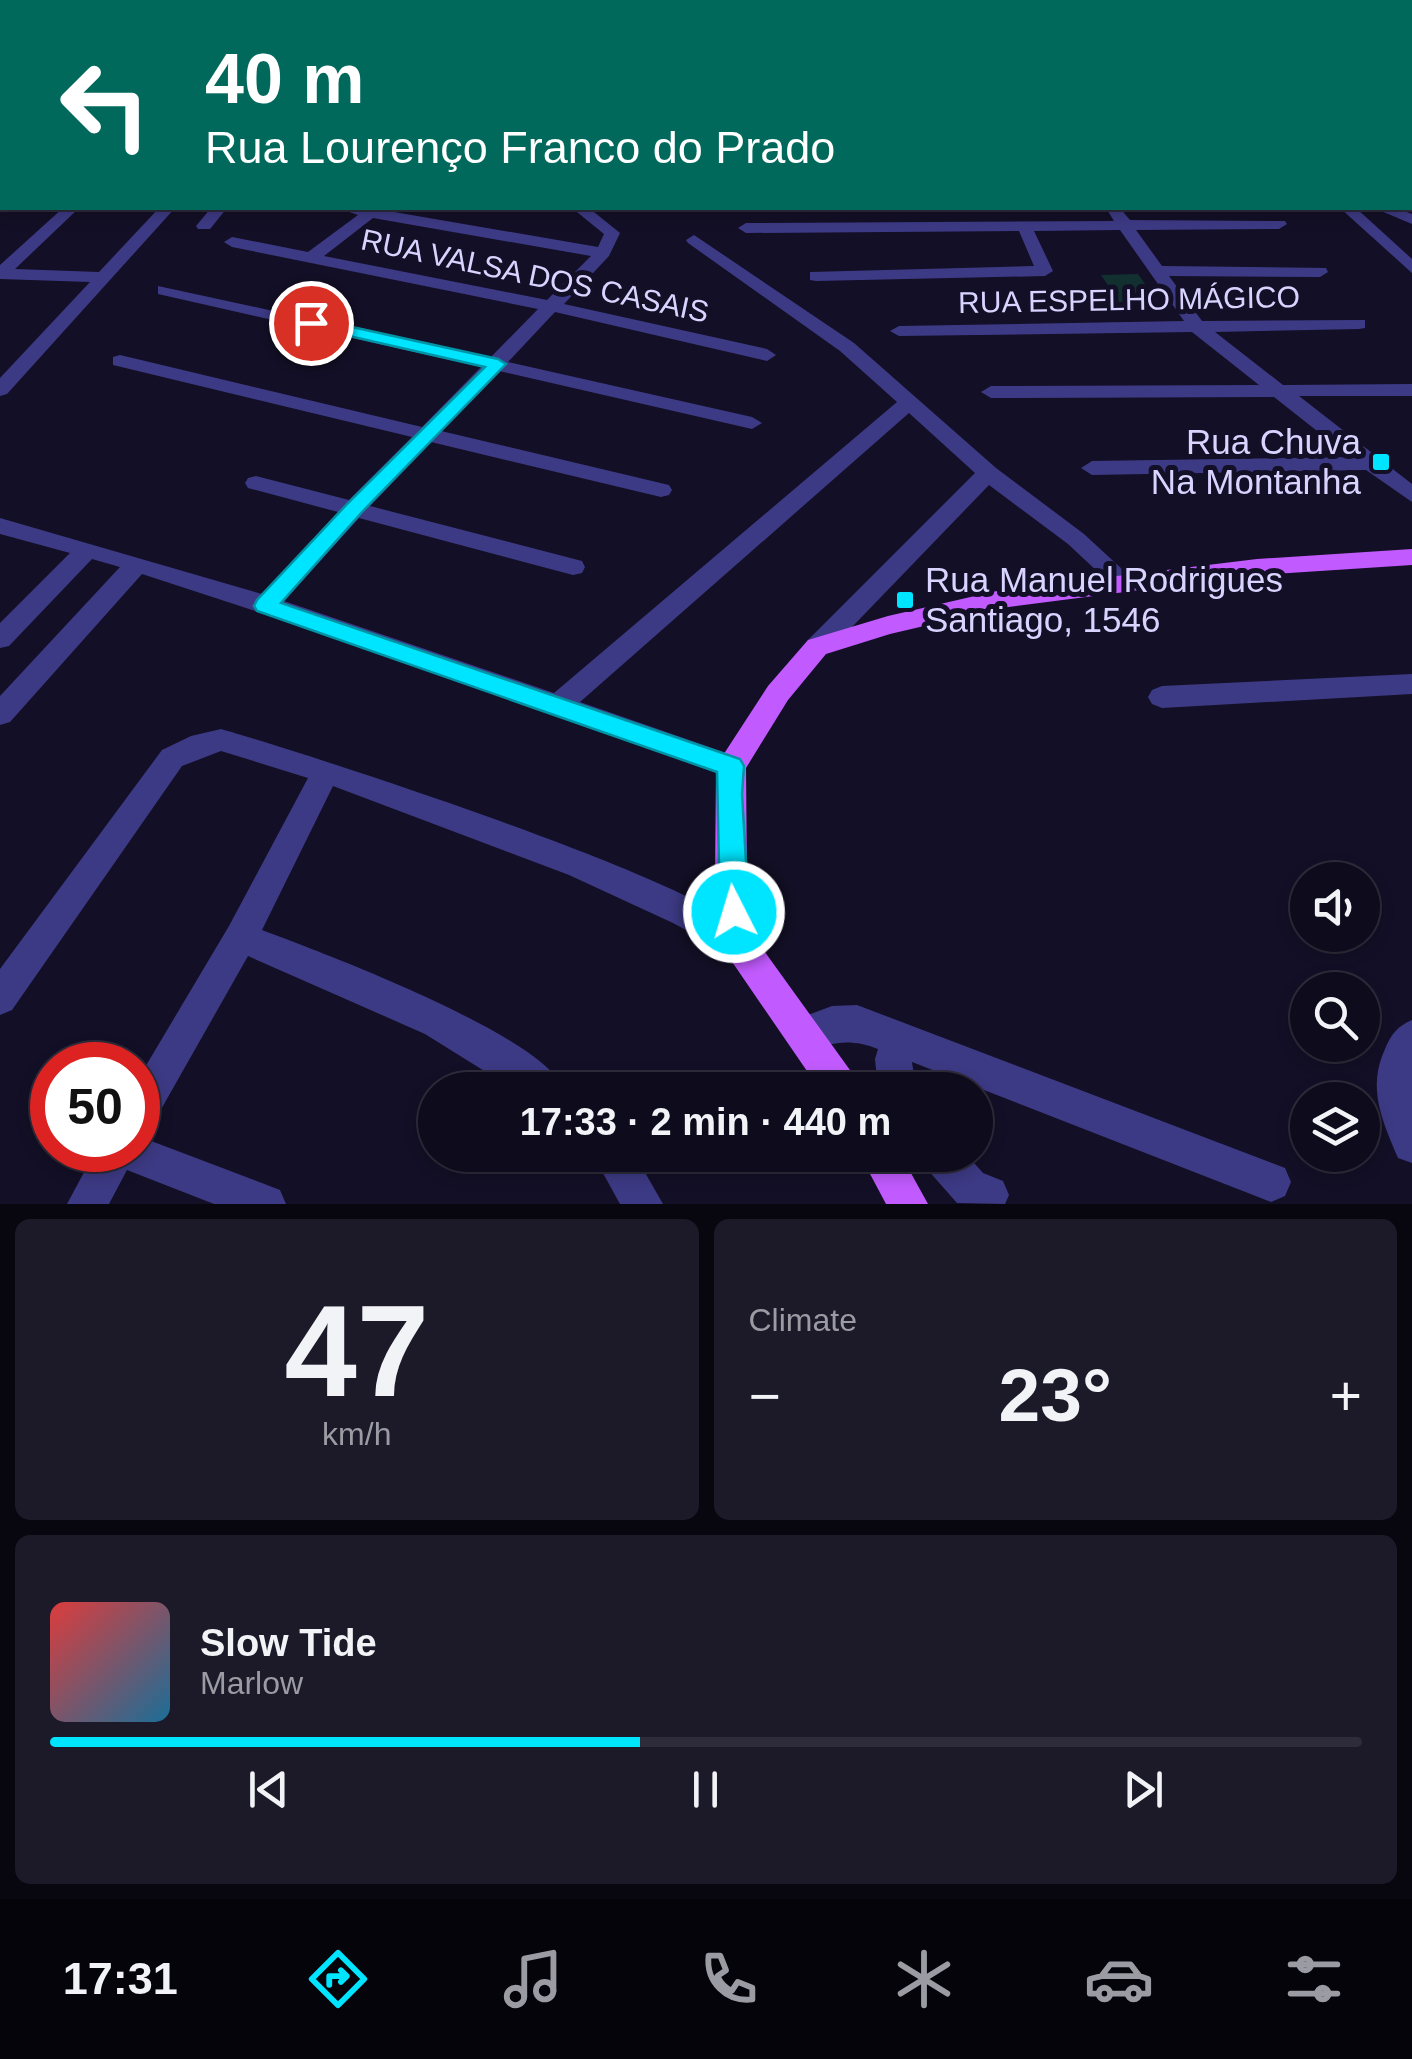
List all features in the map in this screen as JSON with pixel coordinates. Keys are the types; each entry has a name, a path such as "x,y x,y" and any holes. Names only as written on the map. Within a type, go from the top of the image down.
{"main road":[{"path":"830,1072 738,942 731,882 731,766 778,692 816,647 1001,599 1257,566 1412,557"},
{"path":"889,1172 908,1204"}],"street":[{"path":"0,274 69,210"},
{"path":"0,390 165,210"},
{"path":"204,226 217,210"},
{"path":"358,210 608,244"},
{"path":"266,606 355,508 555,307 608,244 608,228 583,210"},
{"path":"1114,210 1196,326 1412,495"},
{"path":"1350,210 1412,268"},
{"path":"1387,210 1412,219"},
{"path":"312,257 372,212"},
{"path":"746,228 1279,224"},
{"path":"816,276 1045,271 1024,226"},
{"path":"694,240 847,348 988,473 1076,539 1124,582"},
{"name":"RUA VALSA DOS CASAIS","path":"232,242 555,307 767,355"},
{"path":"1158,270 1320,272"},
{"path":"0,274 105,276"},
{"path":"164,290 752,423"},
{"name":"RUA ESPELHO MÁGICO","path":"899,332 1359,324"},
{"path":"120,361 661,490"},
{"path":"991,392 1412,390"},
{"path":"558,706 909,402"},
{"path":"1092,468 1371,463"},
{"path":"816,647 988,473"},
{"path":"256,484 573,567"},
{"path":"0,526 266,606 731,766"},
{"path":"0,639 88,550"},
{"path":"0,714 136,564"},
{"path":"1162,697 1412,684"},
{"path":"0,998 172,758 201,744 221,740 326,770 593,871 685,912 738,942"},
{"path":"160,1076 241,937 326,770"},
{"path":"241,937 455,1029 524,1072"},
{"path":"806,1034 832,1024 858,1023 1270,1182"},
{"path":"895,1072 893,1059 900,1037"},
{"path":"1412,1038 1396,1058 1392,1083 1412,1144"},
{"path":"160,1165 266,1204"},
{"path":"86,1204 106,1172"},
{"path":"623,1172 643,1204"},
{"path":"956,1172 971,1189 989,1195"}],"green space":[{"path":"1138,274 1157,301 1119,302 1101,275"}],"place":[{"name":"Rua Chuva Na Montanha","path":"1381,462"},
{"name":"Rua Manuel Rodrigues Santiago, 1546","path":"905,600"}],"route":[{"path":"311,323 498,364 355,508 266,606 731,766 728,794 734,912"}]}
